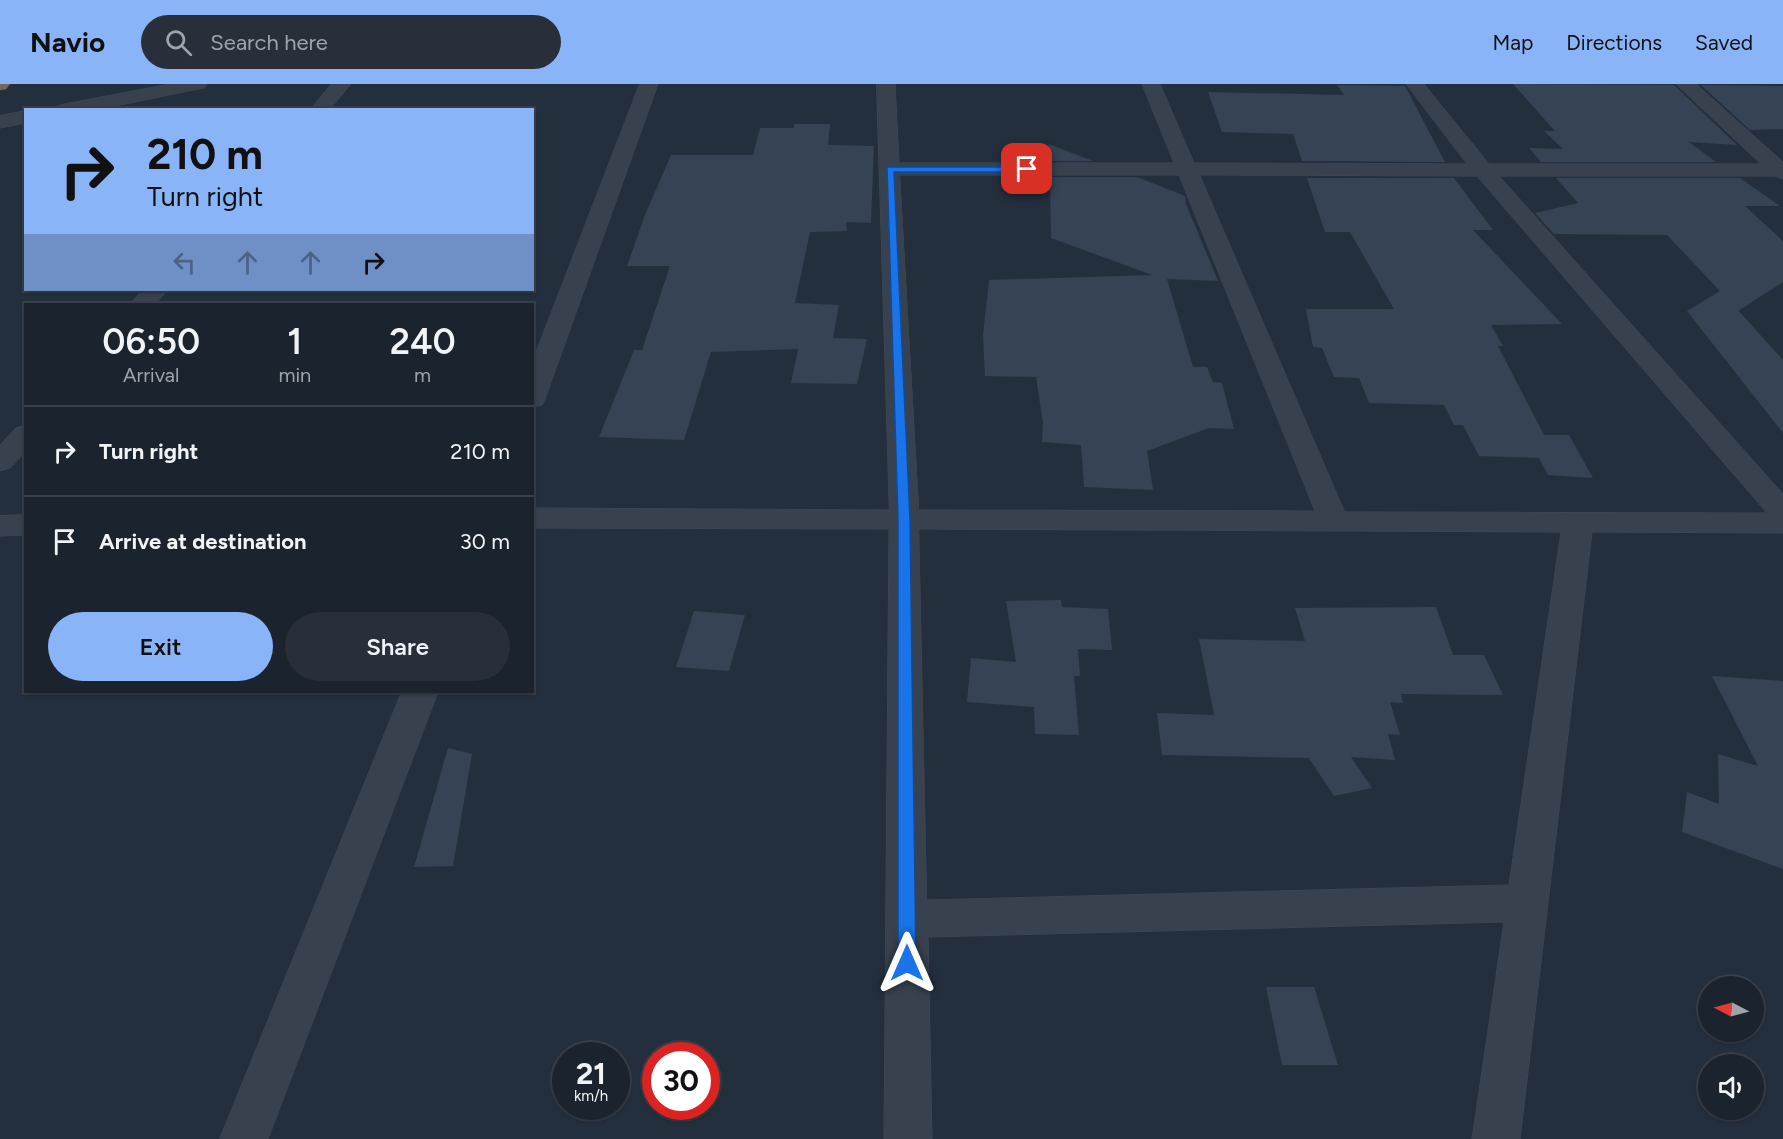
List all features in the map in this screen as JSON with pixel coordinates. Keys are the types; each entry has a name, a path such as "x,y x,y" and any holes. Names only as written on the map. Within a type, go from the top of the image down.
{"street":[{"path":"75,108 198,84"},
{"path":"321,108 342,84"},
{"path":"534,394 649,84"},
{"path":"886,84 904,519 908,1139"},
{"path":"1151,84 1334,521"},
{"path":"1415,84 1484,170 1783,513"},
{"path":"1685,84 1782,171"},
{"path":"0,122 24,117"},
{"path":"890,169 1782,171"},
{"path":"143,303 155,291"},
{"path":"0,462 24,436"},
{"path":"534,518 1783,523"},
{"path":"1496,1139 1578,522"},
{"path":"0,526 24,525"},
{"path":"244,1139 420,693"},
{"path":"907,919 1527,903"}],"building":[{"path":"1513,84 1674,85 1737,145 1689,142 1716,162 1541,162 1529,148 1563,149 1544,131 1555,131"},
{"path":"1337,85 1405,86 1445,162 1302,161 1293,134 1222,132 1208,92 1344,95"},
{"path":"1701,85 1783,86 1783,129 1750,130"},
{"path":"794,124 830,124 828,145 874,146 871,223 846,222 847,231 810,232 795,303 839,305 833,338 867,339 857,384 791,383 798,349 711,352 684,440 599,437 634,350 642,350 670,266 627,266 645,215 671,155 753,155 760,128 794,128"},
{"path":"1049,144 1093,161 1050,161"},
{"path":"1050,177 1137,177 1185,196 1186,204 1218,281 1167,279 1193,367 1207,367 1213,382 1222,383 1234,429 1209,428 1147,451 1153,490 1084,487 1081,445 1042,442 1043,423 1036,377 985,376 983,335 989,280 1152,275 1051,238"},
{"path":"1307,178 1454,178 1493,230 1473,230 1562,324 1491,325 1503,346 1498,346 1544,435 1569,435 1593,478 1548,475 1539,458 1479,456 1463,425 1454,425 1444,405 1369,403 1359,378 1334,377 1322,348 1313,347 1306,309 1394,309 1350,232 1325,232"},
{"path":"1556,178 1740,178 1780,206 1745,206 1783,241 1783,282 1738,311 1783,360 1783,433 1687,311 1720,291 1667,235 1554,234 1535,213 1578,203"},
{"path":"1061,600 1062,607 1108,609 1112,650 1078,649 1080,676 1074,676 1079,735 1035,734 1034,707 967,702 971,658 1016,662 1006,601"},
{"path":"1436,607 1453,655 1484,655 1503,695 1401,694 1403,703 1390,702 1400,735 1388,734 1395,760 1351,757 1372,788 1334,796 1309,758 1162,755 1157,713 1214,715 1199,639 1305,641 1295,608"},
{"path":"694,611 745,615 729,671 676,667"},
{"path":"1712,676 1783,681 1783,869 1682,832 1687,792 1719,804 1718,754 1758,766"},
{"path":"448,748 472,754 453,866 414,867"},
{"path":"1266,987 1314,987 1338,1065 1282,1065"}],"route":[{"path":"907,963 904,519 890,169 1027,169"}]}
